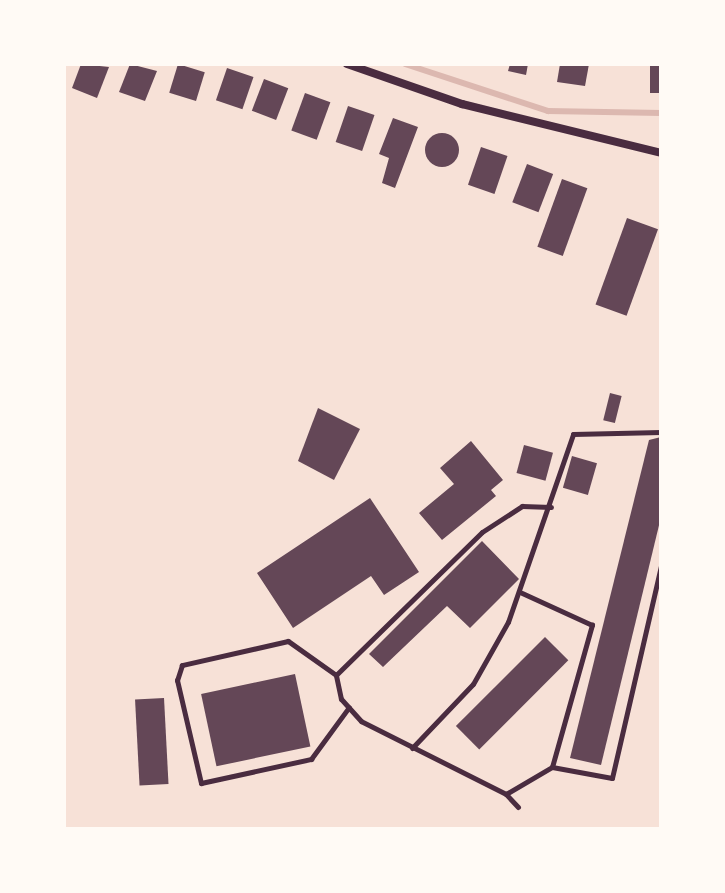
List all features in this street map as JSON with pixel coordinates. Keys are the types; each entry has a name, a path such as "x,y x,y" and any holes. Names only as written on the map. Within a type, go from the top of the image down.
{"street":[{"path":"347,64 462,104 661,153"}],"lane":[{"path":"412,748 473,684 522,593 573,434 661,432"},
{"path":"336,675 482,532 522,506 551,507"},
{"path":"506,794 552,767 612,778 661,565"},
{"path":"522,593 592,625 552,767"},
{"path":"349,707 311,759 201,783 177,680 182,665 288,641 336,675 349,707 412,748 506,794 518,807"}],"building":[{"path":"81,64 109,67 97,98 72,88"},
{"path":"130,64 157,71 145,101 119,92"},
{"path":"178,64 205,72 196,101 169,93"},
{"path":"510,64 528,64 526,75 508,71"},
{"path":"560,64 589,64 585,86 557,82"},
{"path":"650,64 661,64 661,93 650,93"},
{"path":"227,68 253,77 242,109 216,100"},
{"path":"264,79 288,88 276,120 252,111"},
{"path":"305,93 330,102 317,140 291,131"},
{"path":"348,106 374,115 362,151 336,142"},
{"path":"393,118 418,127 395,188 382,183 389,158 379,154"},
{"path":"442,133 454,138 459,150 454,162 442,167 430,162 425,150 430,138"},
{"path":"481,147 507,156 494,194 468,185"},
{"path":"527,164 553,174 538,212 512,202"},
{"path":"562,179 587,188 563,256 537,247"},
{"path":"627,218 658,229 627,316 596,304"},
{"path":"610,393 622,396 615,423 603,420"},
{"path":"318,408 360,429 334,480 298,461"},
{"path":"661,437 661,517 601,765 570,758 649,440"},
{"path":"471,441 503,480 491,490 496,496 442,540 419,513 454,484 440,468"},
{"path":"524,445 553,453 545,481 516,473"},
{"path":"572,456 597,463 588,495 563,488"},
{"path":"370,498 419,572 384,595 371,576 293,628 257,573"},
{"path":"482,541 519,579 470,628 447,606 383,667 369,654"},
{"path":"545,637 568,660 479,749 456,726"},
{"path":"295,674 310,746 216,766 201,694"},
{"path":"164,698 169,784 140,785 135,700"}],"waterway":[{"path":"405,64 548,111 661,113"}]}
